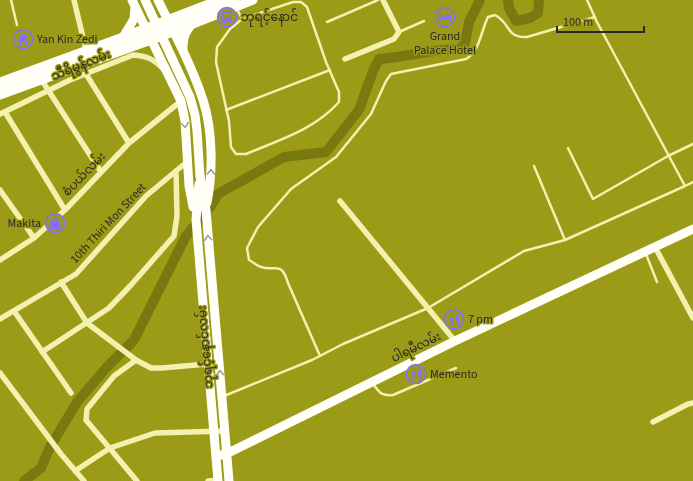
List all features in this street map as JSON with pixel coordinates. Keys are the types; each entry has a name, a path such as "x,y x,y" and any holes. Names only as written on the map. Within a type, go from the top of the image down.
{"main road":[{"name":"ဘုရင့်နောင်လမ်း","path":"145,0 190,97 195,115 200,176 206,210 228,480"},
{"name":"ဘုရင့်နောင်လမ်း","path":"158,0 183,52 201,95 206,114 212,163 211,183 206,210"},
{"path":"0,82 168,20 205,3 219,0"},
{"path":"0,88 236,3 253,0"},
{"path":"123,37 134,19 134,3"},
{"name":"ဘုရင့်နောင်လမ်း","path":"134,3 180,101 185,121 189,186 196,220"},
{"path":"0,95 173,32 236,3"},
{"path":"183,52 183,39 185,33 192,24"},
{"path":"132,47 144,47 154,53 162,62"},
{"name":"ဘုရင့်နောင်လမ်း","path":"200,176 196,220 218,480"},
{"name":"ပါရမီလမ်း","path":"216,456 226,454 455,341 693,229"},
{"path":"211,403 222,400"}],"street":[{"path":"74,0 86,50"},
{"path":"345,59 394,39 399,32 383,0"},
{"name":"သီရိမွန်လမ်း","path":"2,113 49,90 133,55 144,56 157,63 168,75"},
{"path":"86,74 128,143"},
{"path":"41,79 101,172"},
{"name":"စံပယ်လမ်း","path":"2,259 34,238 65,210 128,143 180,101"},
{"path":"2,113 65,210"},
{"name":"10th Thiri Mon Street","path":"0,319 76,274 146,196 188,161"},
{"path":"42,352 109,308 131,286 174,236 177,216 176,171"},
{"path":"0,191 34,238"},
{"path":"340,201 455,341"},
{"path":"655,247 693,318"},
{"path":"0,251 2,259"},
{"path":"61,282 87,323 136,360 151,368 207,364"},
{"path":"14,311 71,393"},
{"path":"136,360 114,376 87,409 86,420 137,481"},
{"path":"0,373 61,454 84,481"},
{"path":"653,422 688,404 693,403"},
{"path":"75,471 110,448 155,433 225,431"},
{"path":"208,481 218,480"}],"lane":[{"path":"11,0 17,25"},
{"path":"327,22 378,0"},
{"path":"587,0 685,186"},
{"path":"293,2 301,2 307,7 339,92 339,102 332,110 306,129 246,154 236,154 231,147 226,110 216,62 217,47 230,30 242,19 293,2"},
{"path":"236,3 242,19"},
{"path":"320,356 285,274 279,268 261,267 249,260 247,248 258,227 291,189 336,157 371,114 386,81 391,74 466,59 475,51 488,18 494,15 501,18 512,34 518,37 527,37 595,17"},
{"path":"399,32 424,21"},
{"path":"226,110 330,70"},
{"path":"568,148 593,199 668,156 693,144"},
{"path":"534,166 566,240"},
{"path":"222,400 320,356 343,344 428,308 524,251 566,240 693,182"},
{"path":"645,252 657,282"},
{"path":"372,382 381,394 386,396 393,395 456,368"},
{"path":"218,480 228,480"}],"waterway":[{"path":"24,481 41,468 50,447 77,402 107,367 134,340 186,236 211,206 218,194 284,157 326,152 359,110 373,71 379,59 440,50 460,49 465,43 469,22 480,0"},
{"path":"508,0 509,8 516,21 530,18 538,13 539,0"}],"place":[{"name":"ဘုရင့်နောင်","path":"227,17"},
{"name":"Grand Palace Hotel","path":"445,17"},
{"name":"Yan Kin Zedi","path":"23,39"},
{"name":"Makita","path":"55,223"},
{"name":"7 pm","path":"454,319"},
{"name":"Memento","path":"416,374"}]}
